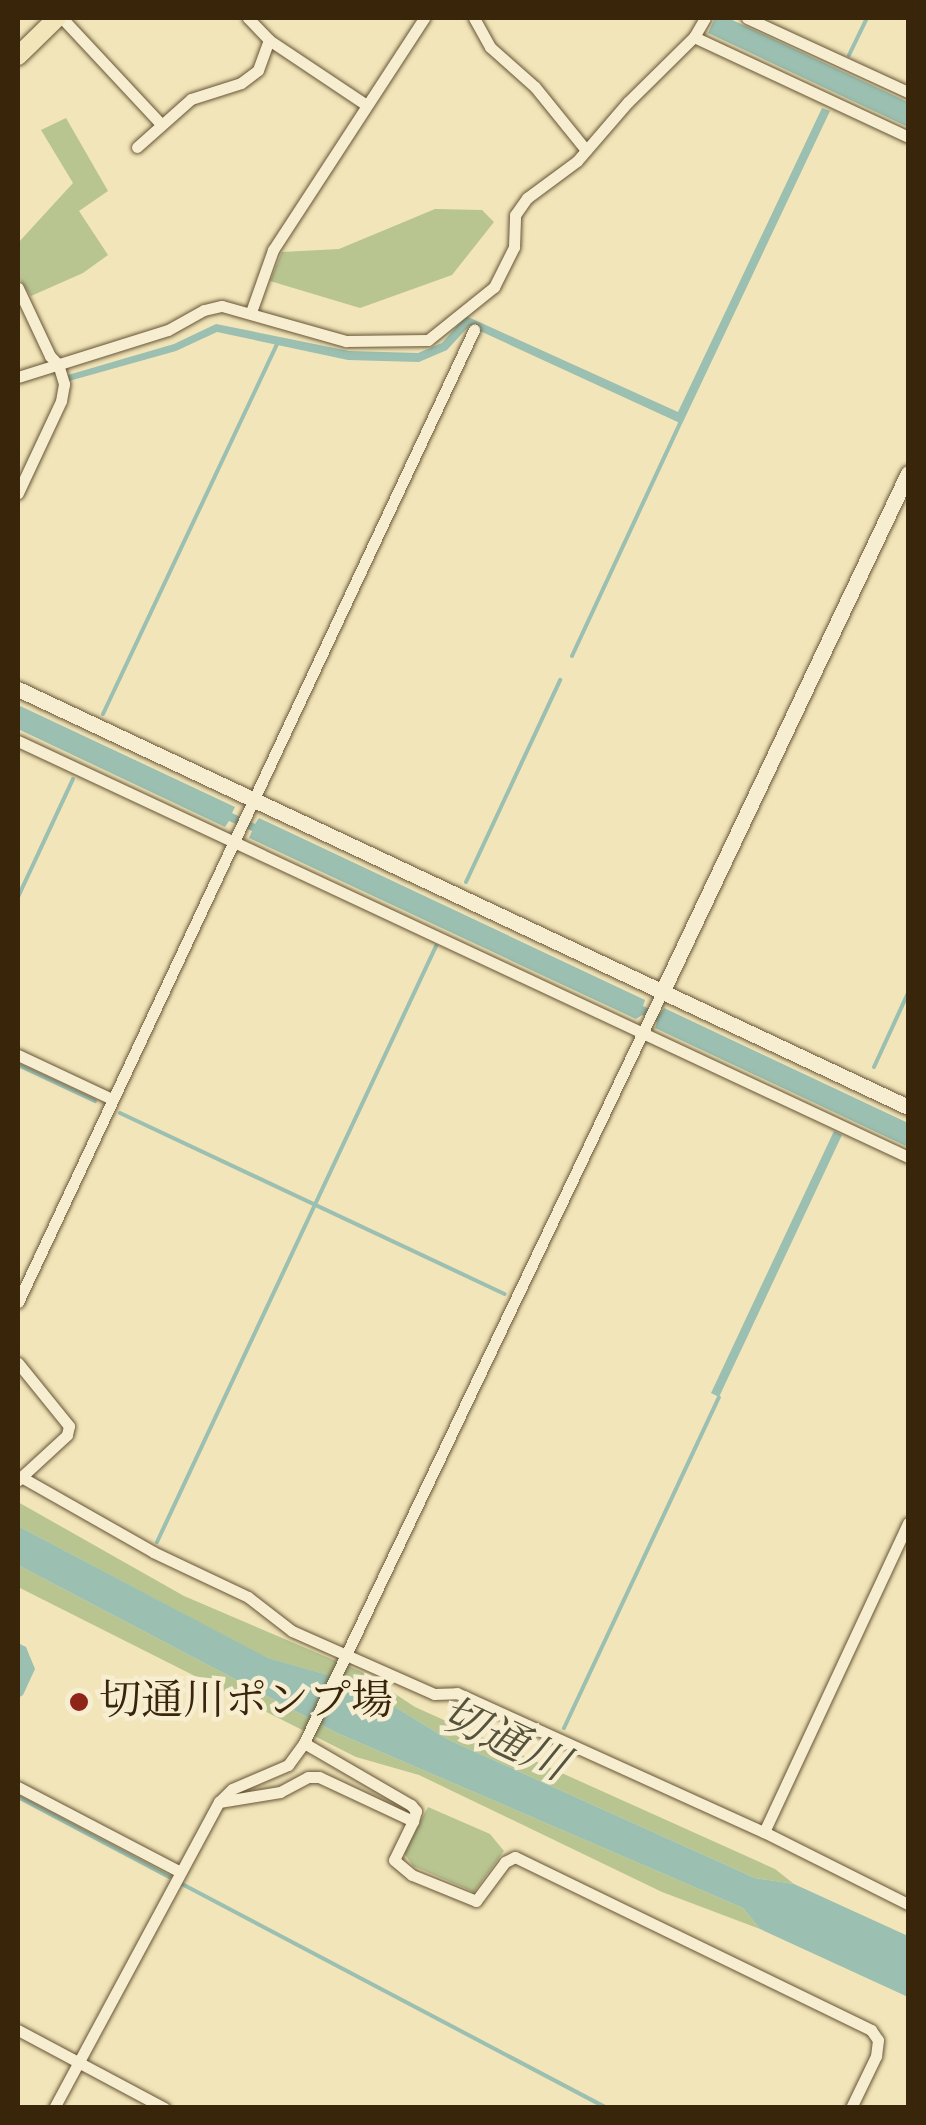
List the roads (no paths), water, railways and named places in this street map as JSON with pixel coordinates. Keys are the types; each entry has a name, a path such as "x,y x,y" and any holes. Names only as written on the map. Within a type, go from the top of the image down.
{"main road":[{"path":"18,56 59,18"}],"street":[{"path":"59,18 161,124"},
{"path":"248,18 262,22 269,40 365,104"},
{"path":"251,312 273,250 424,18"},
{"path":"474,18 490,47 535,88 586,150"},
{"path":"18,377 61,374 168,330 204,310 222,306 346,340 428,340 494,287 514,247 515,215 527,198 586,150 694,37 704,18"},
{"path":"747,18 908,92"},
{"path":"694,37 908,137"},
{"path":"137,147 191,99 241,83 258,70 269,40"},
{"path":"18,288 61,374 61,401 18,494"},
{"path":"18,1302 474,330"},
{"path":"54,2108 219,1802 232,1788 288,1765 305,1741 908,473"},
{"path":"18,688 908,1107"},
{"path":"18,741 234,842 647,1020 908,1157"},
{"path":"18,1055 112,1100"},
{"path":"18,1363 68,1426 67,1435 20,1479 153,1552 248,1597 292,1631 344,1658 434,1694 456,1693 764,1832 908,1904"},
{"path":"764,1832 908,1523"},
{"path":"305,1741 416,1811 394,1860 412,1875 476,1901 505,1862 515,1857 871,2030 878,2040 876,2056 851,2108"},
{"path":"219,1802 280,1792 308,1777 320,1777 412,1821"},
{"path":"18,1786 179,1872"},
{"path":"18,2030 164,2108"}],"waterway":[{"path":"849,55 867,18"},
{"path":"103,714 277,344"},
{"path":"572,656 680,423"},
{"path":"466,882 560,680"},
{"path":"18,897 73,779"},
{"path":"157,1542 436,946"},
{"path":"874,1067 908,993"},
{"path":"18,1065 95,1101"},
{"path":"120,1113 505,1294"},
{"name":"切通川","path":"564,1728 719,1397"},
{"path":"18,1797 169,1877"},
{"path":"182,1884 606,2108"}],"place":[{"name":"切通川ポンプ場","path":"79,1702"}]}
